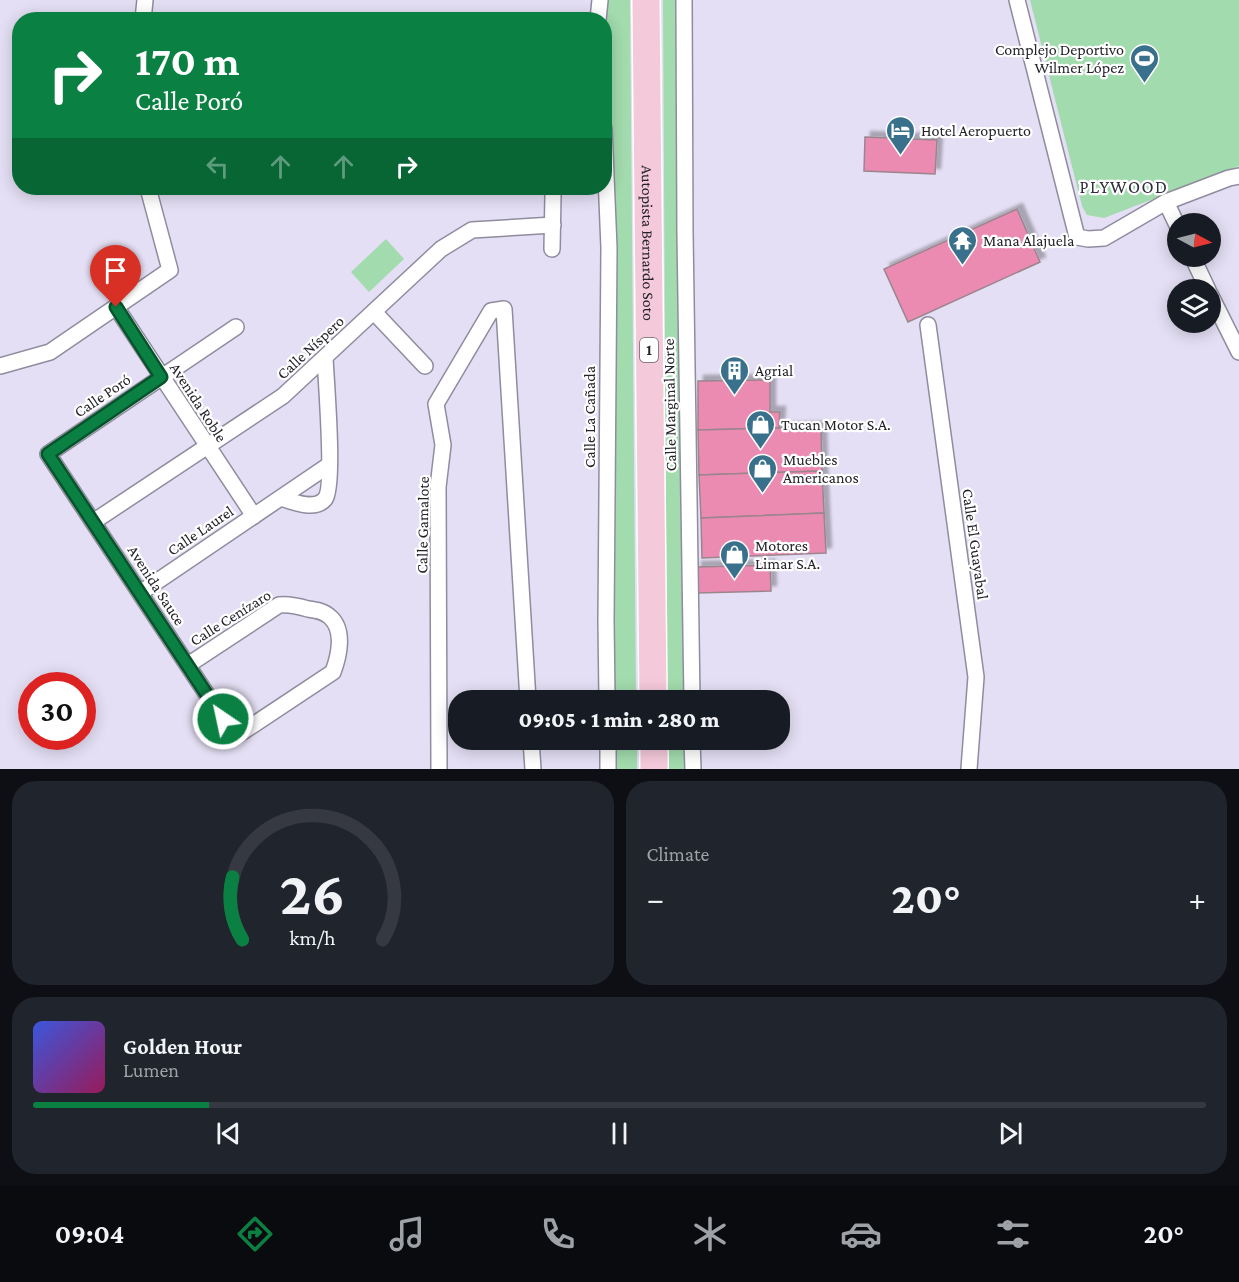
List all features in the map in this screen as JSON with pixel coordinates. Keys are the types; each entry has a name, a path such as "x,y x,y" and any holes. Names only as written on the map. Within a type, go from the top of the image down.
{"highway":[{"name":"Autopista Bernardo Soto","path":"646,0 653,690"},
{"path":"654,750 654,769"}],"street":[{"name":"Calle Marginal Norte","path":"684,0 692,690"},
{"path":"1017,0 1077,237 1104,238 1166,202 1239,176"},
{"path":"0,366 50,352 170,270 150,195"},
{"path":"552,249 553,195"},
{"name":"Calle La Cañada","path":"607,195 609,248 607,690"},
{"path":"1166,202 1172,213"},
{"name":"Calle Níspero","path":"93,522 283,396 441,249 472,230 553,225"},
{"name":"Avenida Roble","path":"116,307 254,516"},
{"name":"Calle Gamalote","path":"439,769 438,487 443,445 436,404 491,311 504,309 527,690"},
{"path":"374,312 425,366"},
{"path":"1221,316 1239,352"},
{"name":"Calle El Guayabal","path":"928,325 976,677 969,769"},
{"name":"Calle Poró","path":"48,454 236,327"},
{"path":"281,498 310,505 320,503 327,498 329,465 325,358"},
{"name":"Avenida Sauce","path":"48,454 235,737"},
{"name":"Calle Laurel","path":"140,592 329,465"},
{"name":"Calle Cenízaro","path":"188,665 279,605 292,605 324,612 333,618 340,646 333,672 235,737"},
{"path":"532,750 533,769"},
{"path":"608,750 608,769"},
{"path":"692,750 693,769"}],"green space":[{"path":"602,0 630,0 636,690 612,690 612,12 603,12"},
{"path":"663,0 679,0 685,690 667,690"},
{"name":"Complejo Deportivo Wilmer López","path":"1030,0 1239,0 1239,166 1104,218 1087,215 1082,206"},
{"path":"386,239 404,259 369,292 351,272"},
{"path":"613,750 637,750 637,769 614,769"},
{"path":"667,750 685,750 685,769 667,769"}],"building":[{"name":"Hotel Aeropuerto","path":"865,137 937,140 935,174 864,171"},
{"name":"Mana Alajuela","path":"1017,209 1040,262 908,322 884,269"},
{"name":"Agrial","path":"770,380 770,412 780,412 779,428 698,430 698,381"},
{"name":"Tucan Motor S.A.","path":"821,427 822,471 699,475 698,430"},
{"name":"Muebles Americanos","path":"822,471 824,513 701,518 699,475"},
{"path":"824,513 826,553 702,558 701,518"},
{"name":"Motores Limar S.A.","path":"770,565 771,591 697,593 696,567"}],"place":[{"name":"Complejo Deportivo Wilmer López","path":"1145,84"},
{"name":"Hotel Aeropuerto","path":"900,156"},
{"name":"Mana Alajuela","path":"962,266"},
{"name":"Agrial","path":"734,396"},
{"name":"Tucan Motor S.A.","path":"760,450"},
{"name":"Muebles Americanos","path":"762,494"},
{"name":"Motores Limar S.A.","path":"734,580"}],"district":[{"name":"PLYWOOD","path":"1124,187"}],"route":[{"path":"116,307 161,377 48,454 223,719"}]}
